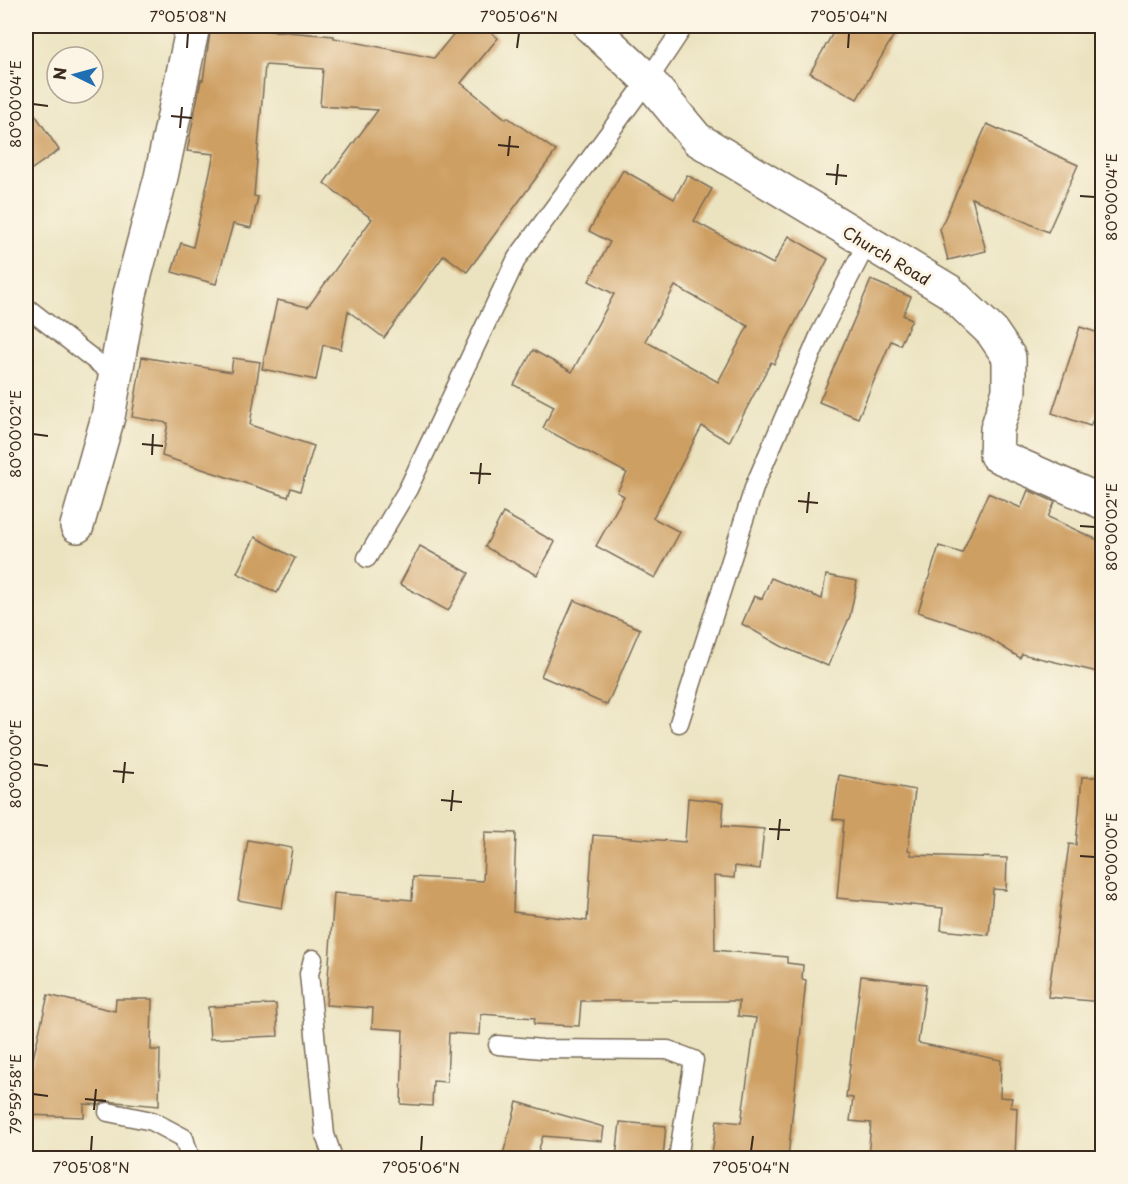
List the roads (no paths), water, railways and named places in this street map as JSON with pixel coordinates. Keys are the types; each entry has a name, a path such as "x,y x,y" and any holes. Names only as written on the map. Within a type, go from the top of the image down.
{"street":[{"path":"77,526 108,417 130,294 161,177 193,26"},
{"name":"Church Road","path":"590,26 648,80 697,139 949,291 992,332 1009,357 1010,391 997,429 996,455 1102,502"}],"lane":[{"path":"367,558 408,489 517,258 648,80 684,26"},
{"path":"679,723 755,485 820,334 867,243"},
{"path":"26,307 115,376"},
{"path":"313,959 309,974 325,1136 333,1158"},
{"path":"498,1045 542,1049 668,1050 694,1060 678,1158"},
{"path":"108,1112 152,1121 184,1138 190,1158"}]}
